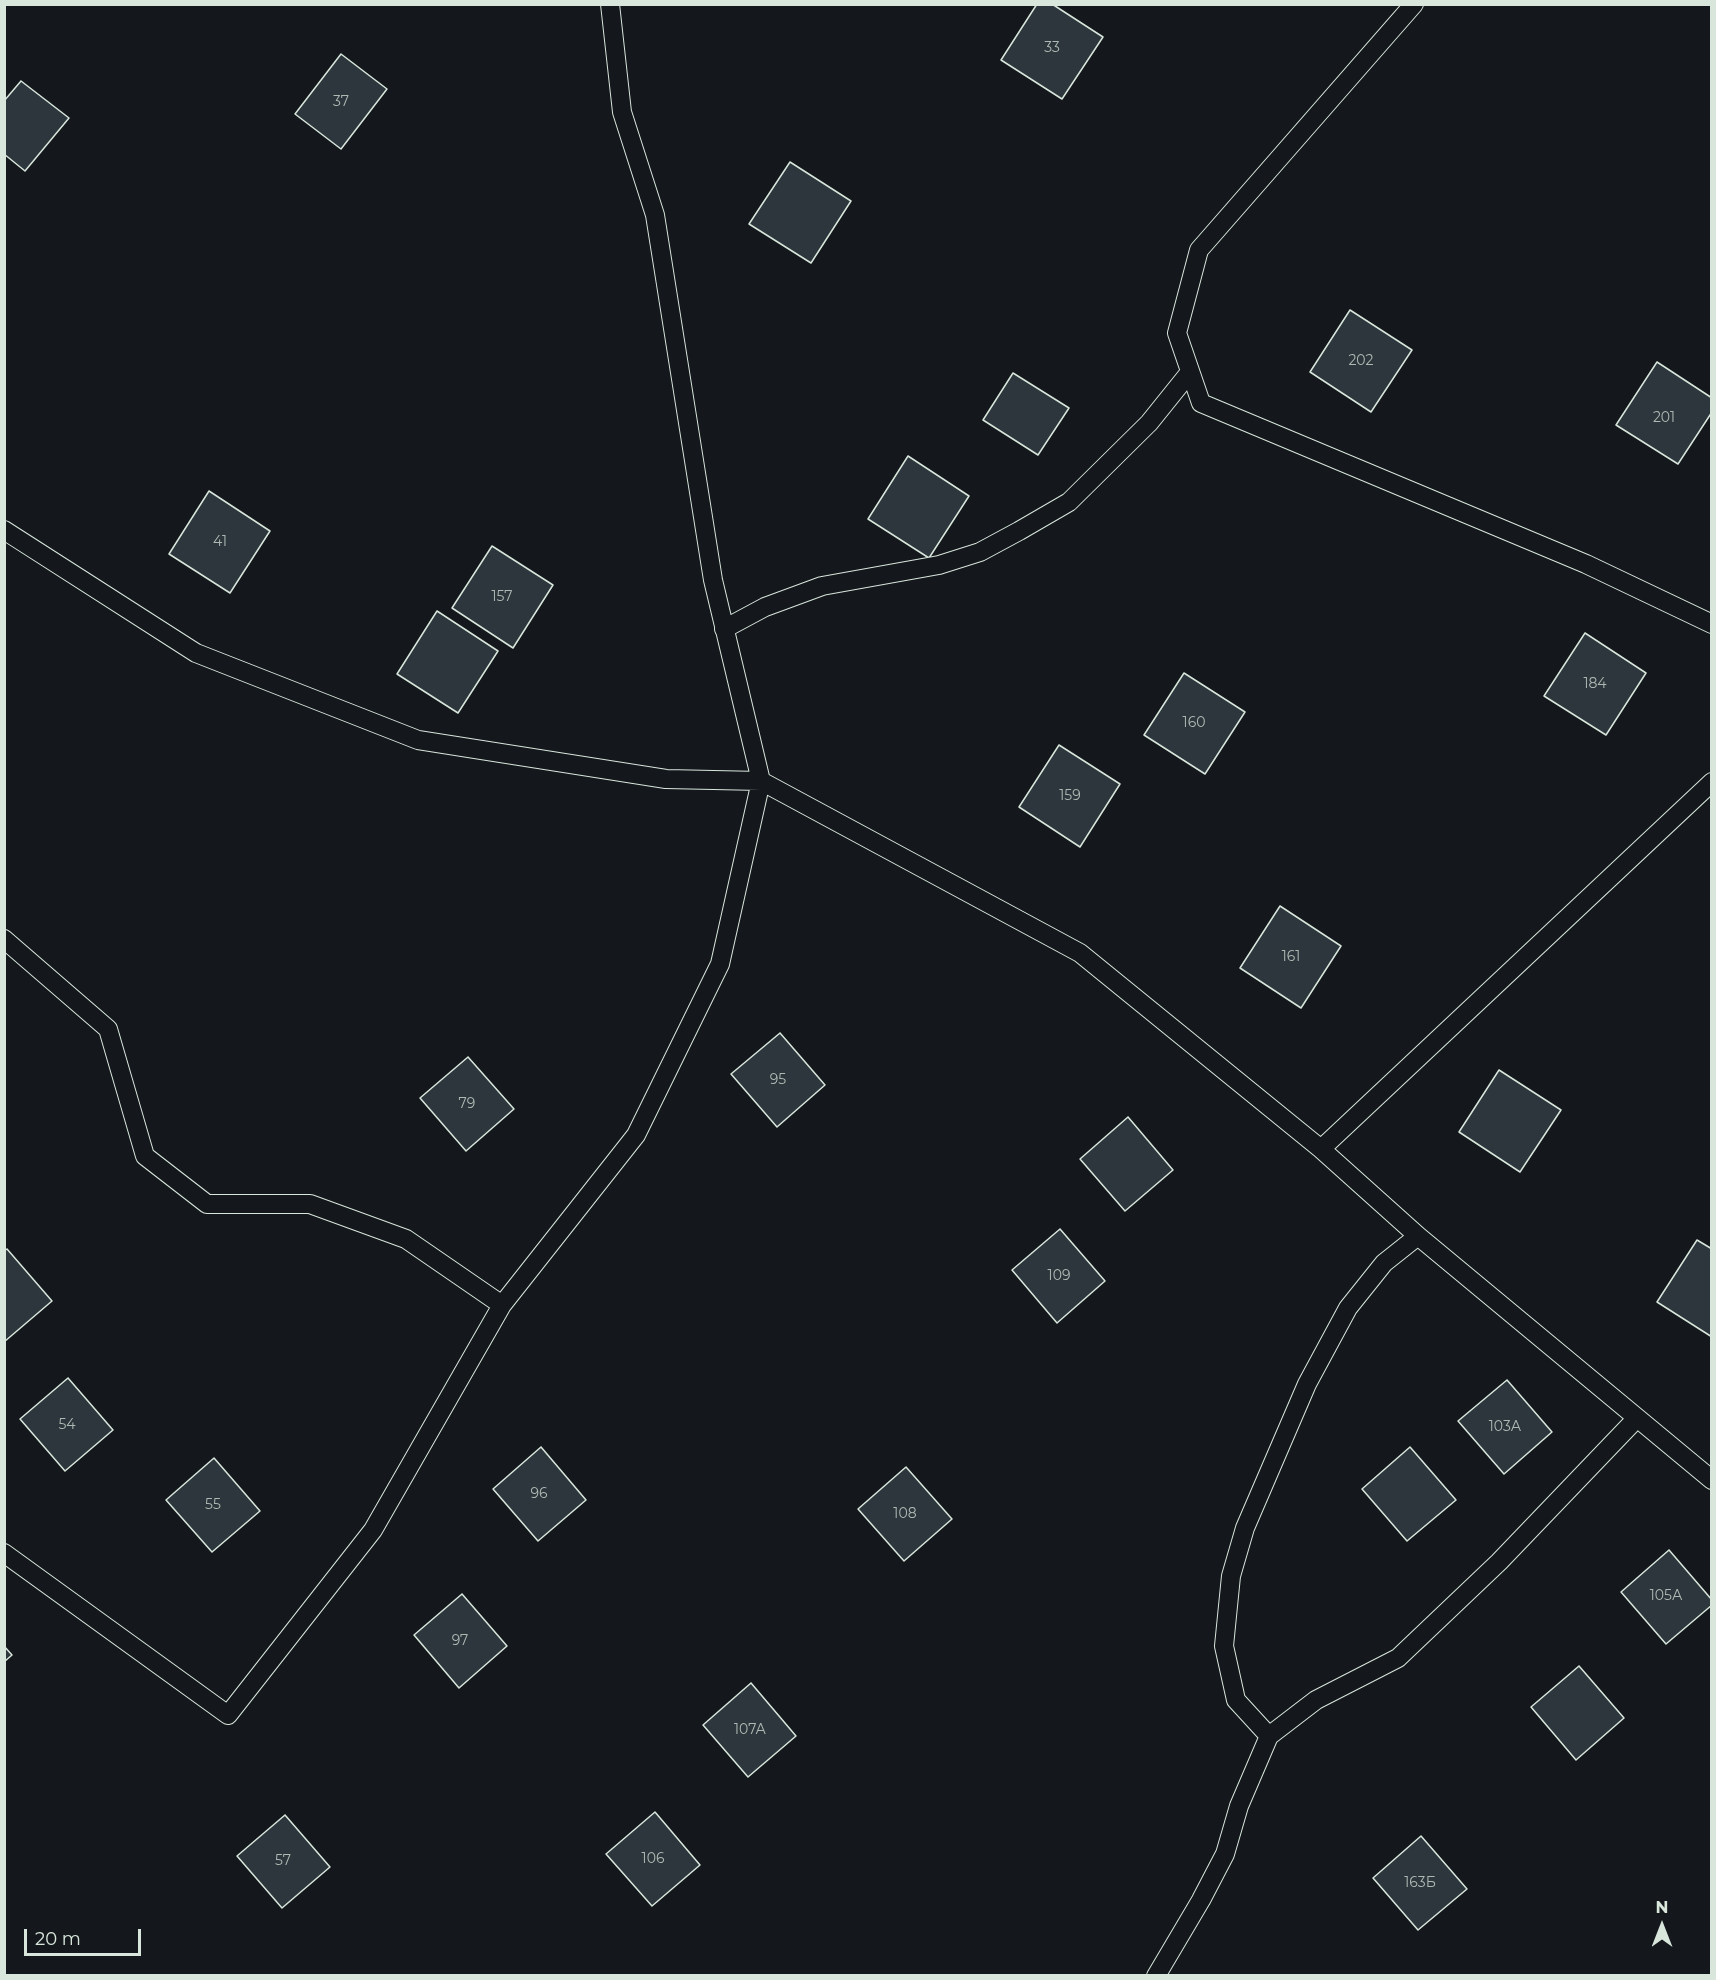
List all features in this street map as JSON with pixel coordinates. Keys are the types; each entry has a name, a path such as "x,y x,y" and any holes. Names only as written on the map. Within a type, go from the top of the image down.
{"lane":[{"path":"4,1553 228,1715 373,1530 502,1305 636,1135 720,964 761,781 712,580 655,215 622,112 610,4"},
{"path":"1414,4 1199,250 1177,333 1201,403 1586,564 1712,624"},
{"path":"724,629 765,608 822,586 939,565 980,552 1019,531 1069,502 1149,423 1190,372"},
{"path":"4,530 196,653 418,740 666,779 761,781 1080,953 1321,1149 1418,1236 1712,1480"},
{"path":"1321,1149 1712,782"},
{"path":"4,939 108,1029 145,1156 207,1204 310,1204 406,1239 502,1305"},
{"path":"1269,1736 1236,1700 1224,1646 1231,1576 1245,1528 1307,1384 1348,1308 1384,1263 1418,1236"},
{"path":"1156,1976 1225,1854 1239,1806 1269,1736 1316,1700 1398,1658 1499,1562 1637,1418"}],"building":[{"path":"1037,4 1052,4 1103,37 1062,99 1001,60"},
{"path":"341,54 387,89 341,149 295,114"},
{"path":"21,81 69,118 25,171 4,154 4,101"},
{"path":"790,162 851,201 811,263 749,224"},
{"path":"1350,310 1412,350 1371,412 1310,372"},
{"path":"1657,362 1712,398 1712,412 1678,464 1616,425"},
{"path":"1013,373 1069,408 1038,455 983,420"},
{"path":"908,456 969,496 929,558 868,519"},
{"path":"209,491 270,531 230,593 169,554"},
{"path":"492,546 553,585 513,648 452,608"},
{"path":"437,611 498,651 458,713 397,674"},
{"path":"1585,633 1646,673 1606,735 1544,696"},
{"path":"1184,673 1245,712 1205,774 1144,735"},
{"path":"1059,745 1120,784 1080,847 1019,807"},
{"path":"1280,906 1341,946 1301,1008 1240,968"},
{"path":"780,1033 825,1085 777,1127 731,1074"},
{"path":"468,1057 514,1109 466,1151 420,1098"},
{"path":"1499,1070 1561,1110 1520,1172 1459,1132"},
{"path":"1128,1117 1173,1170 1125,1211 1080,1159"},
{"path":"1060,1229 1105,1281 1057,1323 1012,1270"},
{"path":"1697,1240 1712,1249 1712,1337 1657,1302"},
{"path":"7,1249 52,1301 4,1342 4,1251"},
{"path":"68,1378 113,1430 65,1471 20,1419"},
{"path":"1507,1380 1552,1432 1504,1474 1458,1421"},
{"path":"541,1447 586,1500 538,1541 493,1489"},
{"path":"1410,1447 1456,1500 1407,1541 1362,1489"},
{"path":"214,1458 260,1511 212,1552 166,1500"},
{"path":"906,1467 952,1519 904,1561 858,1509"},
{"path":"1669,1550 1712,1600 1712,1605 1666,1644 1621,1592"},
{"path":"462,1594 507,1646 459,1688 414,1635"},
{"path":"4,1646 12,1655 4,1662"},
{"path":"1579,1666 1624,1718 1576,1760 1531,1707"},
{"path":"751,1683 796,1736 748,1777 703,1725"},
{"path":"655,1812 700,1865 652,1906 606,1854"},
{"path":"285,1815 330,1867 282,1908 237,1856"},
{"path":"1421,1836 1467,1889 1418,1930 1373,1878"}]}
